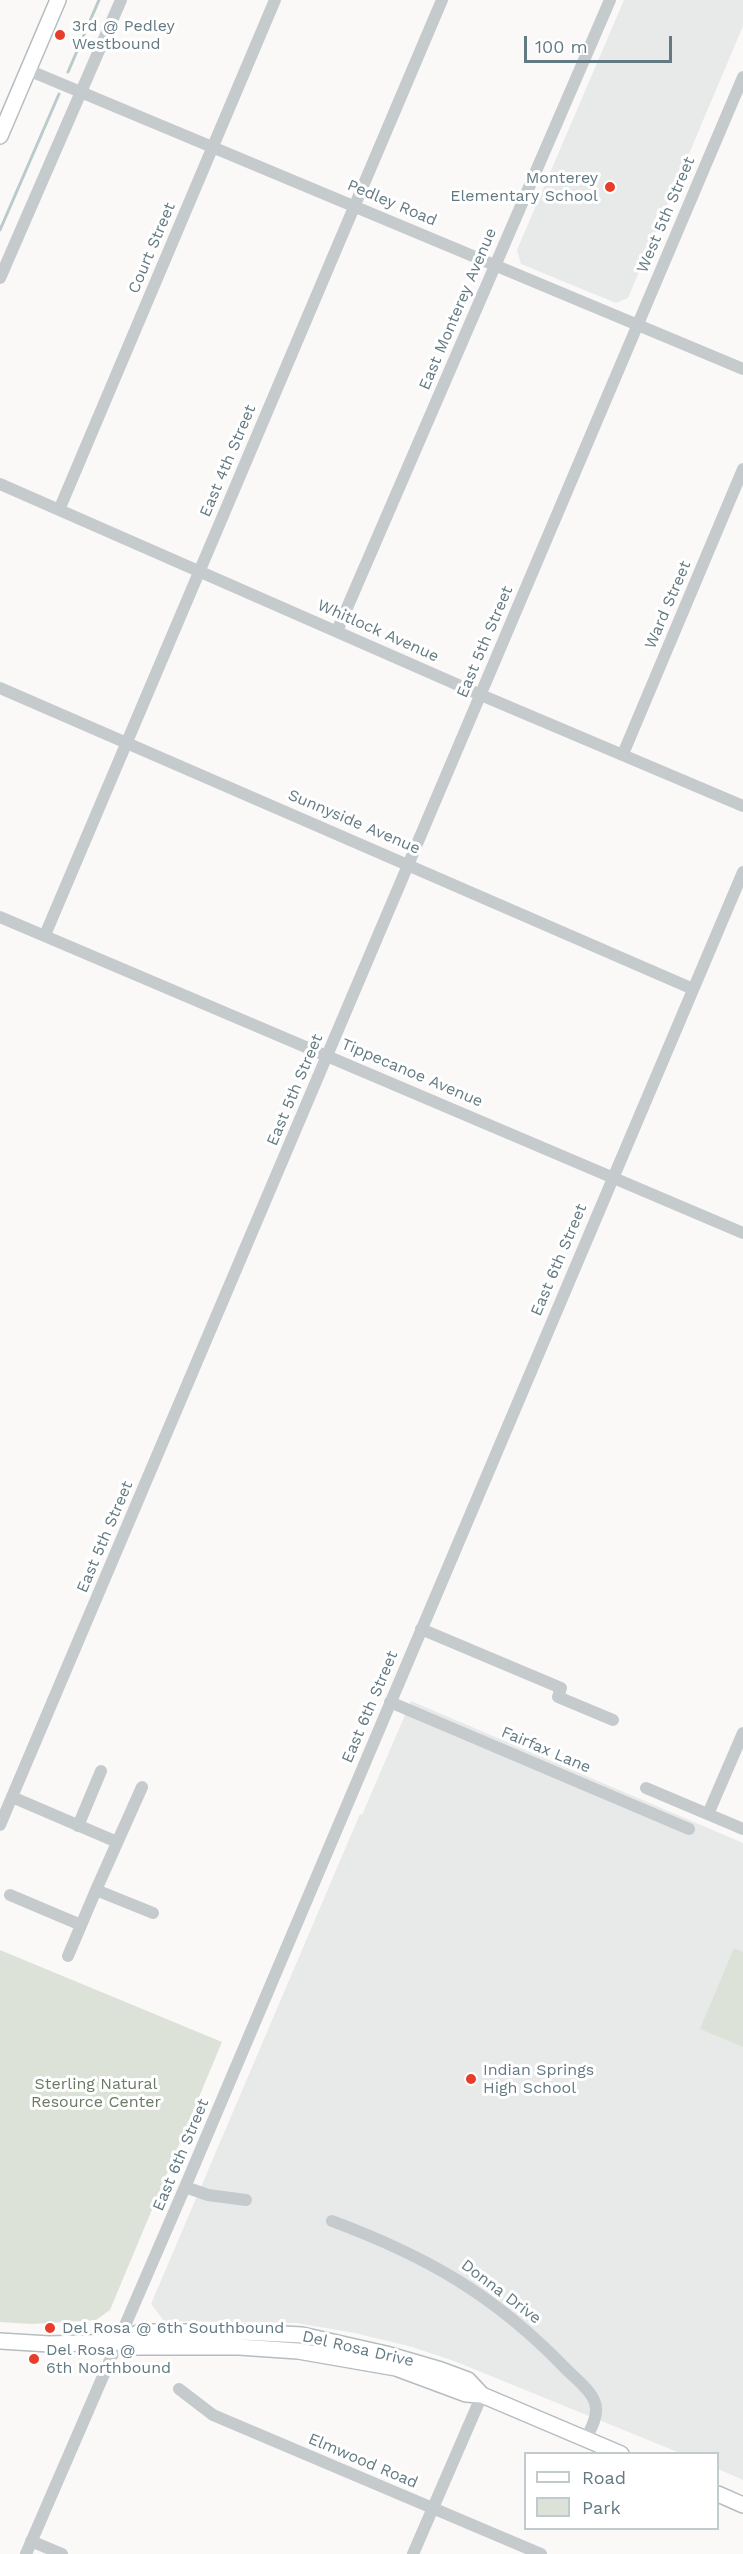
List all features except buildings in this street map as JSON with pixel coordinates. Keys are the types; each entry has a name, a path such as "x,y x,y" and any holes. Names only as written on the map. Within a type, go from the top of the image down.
{"main road":[{"path":"0,135 58,0"},
{"name":"Del Rosa Drive","path":"0,2341 49,2344 119,2342 134,2347 239,2347 298,2351 396,2368 466,2394 482,2395 616,2452"},
{"path":"719,2495 743,2505"}],"street":[{"path":"0,278 121,0"},
{"name":"Court Street","path":"59,510 275,0"},
{"name":"East 4th Street","path":"45,934 442,0"},
{"name":"East Monterey Avenue","path":"338,631 610,0"},
{"name":"Pedley Road","path":"28,70 743,369"},
{"name":"West 5th Street","path":"620,367 743,77"},
{"name":"East 5th Street","path":"0,1825 3,1812 12,1797 620,367"},
{"name":"Ward Street","path":"623,754 743,469"},
{"name":"Whitlock Avenue","path":"0,484 481,695 743,806"},
{"name":"Sunnyside Avenue","path":"0,688 693,989"},
{"name":"East 6th Street","path":"26,2554 119,2342 743,872"},
{"name":"Tippecanoe Avenue","path":"0,917 45,934 743,1233"},
{"path":"421,1629 561,1688 558,1697 613,1720"},
{"name":"Fairfax Lane","path":"390,1702 689,1829"},
{"path":"708,1815 743,1733"},
{"path":"78,1826 101,1771"},
{"path":"69,1956 142,1787"},
{"path":"646,1788 743,1829"},
{"path":"12,1797 117,1842"},
{"path":"96,1890 153,1913"},
{"path":"10,1895 81,1925"},
{"path":"185,2187 208,2196 246,2200"},
{"name":"Donna Drive","path":"332,2221 395,2246 441,2269 486,2298 528,2331 593,2399 595,2415 586,2439"},
{"name":"Elmwood Road","path":"178,2389 213,2415 541,2554"},
{"path":"412,2554 482,2395"},
{"path":"31,2541 62,2554"}],"shaded area":[{"name":"Monterey Elementary School","path":"624,0 743,0 743,26 628,298 616,303 521,264 517,250"},
{"name":"Indian Springs High School","path":"411,1701 743,1843 743,2480 719,2469 719,2452 678,2452 454,2361 412,2347 355,2333 296,2323 164,2321 151,2304 360,1814 362,1815"}],"green space":[{"path":"734,1948 743,1952 743,2047 700,2029"},
{"name":"Sterling Natural Resource Center","path":"0,1950 222,2042 110,2310 96,2320 32,2324 0,2322"}],"waterway":[{"path":"68,72 99,0"},
{"path":"0,230 59,94"}],"place":[{"name":"3rd @ Pedley Westbound","path":"60,35"},
{"name":"Monterey Elementary School","path":"610,187"},
{"name":"Indian Springs High School","path":"471,2079"},
{"name":"Del Rosa @ 6th Southbound","path":"50,2328"},
{"name":"Del Rosa @ 6th Northbound","path":"34,2359"}]}
